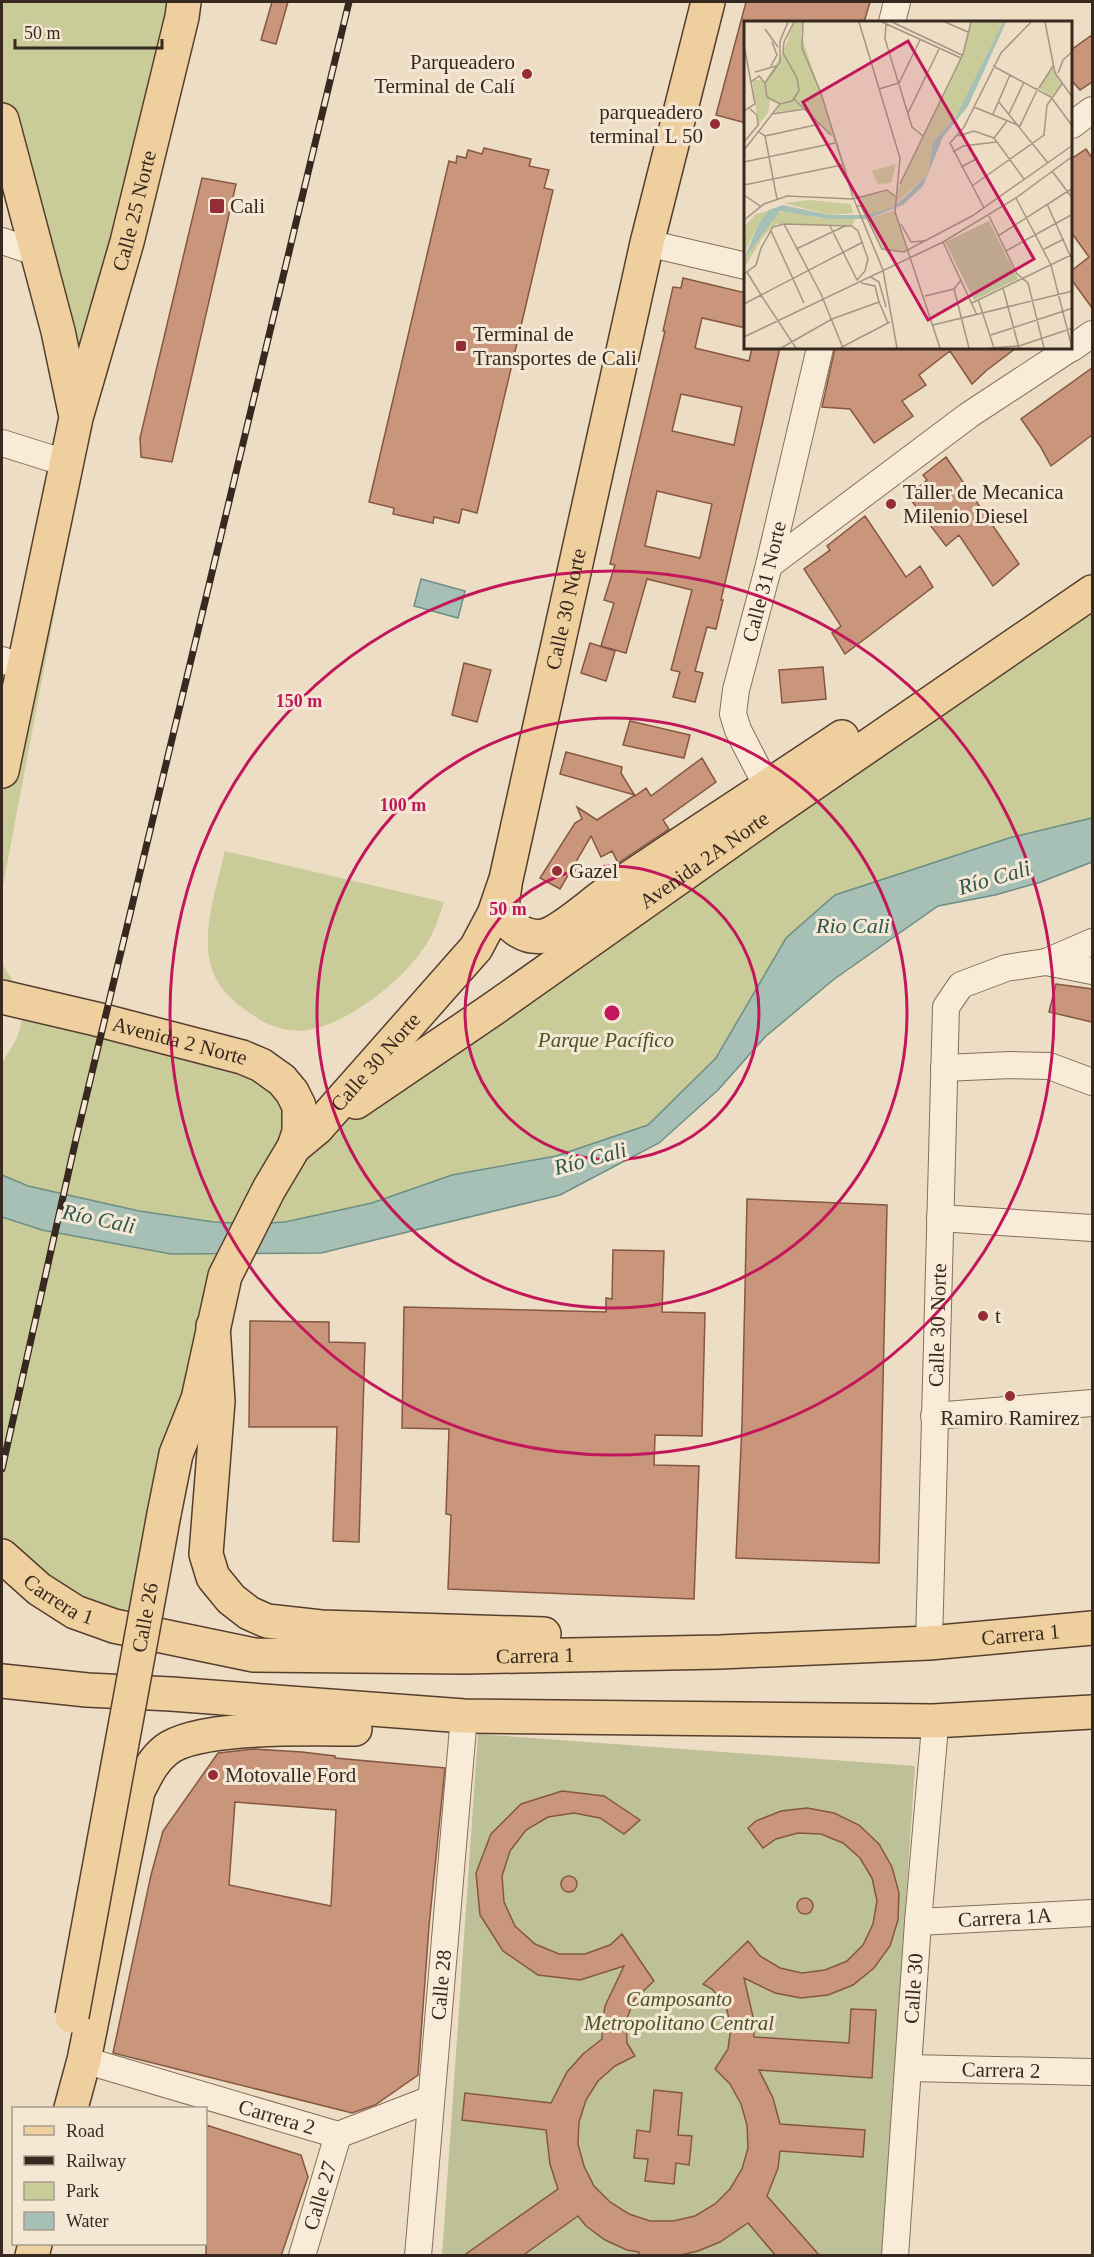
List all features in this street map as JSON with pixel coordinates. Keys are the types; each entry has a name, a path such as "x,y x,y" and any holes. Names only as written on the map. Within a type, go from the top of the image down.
{"main road":[{"name":"Calle 25 Norte","path":"2,771 12,664 76,418 127,242 184,2"},
{"name":"Calle 30 Norte","path":"306,1138 476,948 494,914 506,879 647,243 708,2"},
{"name":"Calle 25 Norte","path":"2,120 61,341 76,418"},
{"name":"Avenida 2A Norte","path":"306,1138 493,1010 772,798 1092,568"},
{"name":"Avenida 2A Norte","path":"506,879 503,911 507,920 515,929 526,935 544,936 551,933 602,897 772,798 1092,592"},
{"name":"Avenida 2 Norte","path":"2,997 221,1051 261,1065 282,1080 299,1106 300,1122 306,1138"},
{"name":"Calle 26","path":"54,2107 176,1454 198,1399 225,1276 269,1190 306,1138"},
{"path":"213,1326 219,1401 207,1554 213,1577 231,1599 249,1613 267,1621 321,1627 592,1636 719,1636 809,1648"},
{"name":"Carrera 1","path":"2,1556 39,1589 75,1612 114,1626 254,1655 465,1657 720,1652 929,1643 1092,1628"},
{"path":"2,1681 87,1690 464,1716 933,1721 1092,1712"},
{"path":"72,2107 84,2060 138,1791 152,1763 167,1749 182,1740 208,1734 309,1729 405,1729 464,1716"}],"street":[{"path":"892,21 897,2"},
{"path":"1073,124 1092,110"},
{"path":"2,241 38,253"},
{"path":"647,243 744,266"},
{"path":"1073,347 1092,334"},
{"name":"Calle 31 Norte","path":"772,798 738,730 733,714 736,690 769,565 820,350"},
{"path":"769,565 969,415 1068,350"},
{"path":"2,443 66,463"},
{"path":"1046,962 1092,942"},
{"path":"1046,962 1092,972"},
{"name":"Calle 30 Norte","path":"929,1643 946,1007 961,984 1006,968 1046,962"},
{"path":"944,1068 1049,1066 1092,1082"},
{"path":"940,1218 1092,1228"},
{"path":"934,1416 1092,1403"},
{"name":"Calle 28","path":"418,2256 464,1716"},
{"name":"Calle 30","path":"895,2256 918,1922 934,1738 933,1721"},
{"name":"Carrera 1A","path":"918,1922 1092,1913"},
{"name":"Carrera 2","path":"84,2060 338,2135 431,2099"},
{"name":"Carrera 2","path":"909,2068 1092,2072"},
{"name":"Calle 27","path":"302,2256 338,2135"}],"green space":[{"path":"2,2 184,2 162,145 84,457 2,891 2,771 76,418 2,120"},
{"name":"Parque Pacífico","path":"1092,592 1092,818 1009,838 835,895 786,938 716,1058 649,1125 556,1156 452,1175 372,1203 285,1222 252,1224 214,1222 139,1211 28,1186 2,1175 2,1063 17,1038 27,1003 242,1057 300,1122"},
{"path":"225,850 444,902 433,932 422,951 395,981 378,995 360,1008 324,1026 298,1031 280,1028 255,1017 233,1001 222,988 211,966 208,949 209,925"},
{"path":"2,964 27,1003 2,997"},
{"path":"2,1217 42,1230 171,1254 234,1255 140,1629 2,1556"},
{"name":"Camposanto Metropolitano Central","path":"478,1734 915,1766 882,2255 442,2256"}],"water":[{"path":"421,579 465,591 458,618 414,606"},
{"name":"Rio Cali","path":"1092,818 1092,862 1041,882 995,895 938,906 833,980 765,1037 718,1090 659,1143 560,1195 321,1253 171,1254 42,1230 2,1217 2,1175 28,1186 139,1211 214,1222 252,1224 285,1222 372,1203 452,1175 556,1156 648,1125 716,1058 786,938 835,895 1009,838"}],"building":[{"path":"272,2 288,2 276,44 261,40"},
{"path":"746,2 870,2 864,21 744,21 744,122 716,115"},
{"path":"1092,35 1092,82 1080,90 1073,82 1073,49"},
{"name":"Terminal de Transportes de Cali","path":"484,148 531,159 529,166 549,170 544,188 553,190 477,513 462,509 459,523 434,517 433,523 393,514 394,508 369,502 449,161 456,163 457,156 466,158 468,150 482,154"},
{"path":"1086,149 1092,158 1092,308 1073,282 1073,269 1089,257 1073,235 1073,158"},
{"path":"202,178 236,184 172,462 141,457 140,438"},
{"path":"683,278 744,293 744,328 702,318 695,348 749,361 752,350 780,350 716,629 707,627 695,671 703,673 695,702 673,697 680,672 671,670 692,590 647,579 626,653 601,646 614,603 604,600 615,565 610,564 665,331 663,331 673,287 681,288","holes":["681,394 742,407 734,445 672,431","657,491 712,504 700,558 645,546"]},
{"path":"835,350 1013,350 972,384 950,351 919,375 926,385 902,401 913,416 874,443 850,409 822,407"},
{"path":"1092,368 1092,435 1051,466 1021,419"},
{"path":"946,457 1019,564 993,586 959,535 946,546 908,496 927,480 923,475"},
{"path":"865,516 906,577 920,566 933,587 845,654 832,633 841,626 804,569 830,550 827,546"},
{"path":"590,643 615,651 606,681 581,673"},
{"path":"464,663 491,670 477,722 452,715"},
{"path":"823,667 826,699 782,703 779,670"},
{"path":"630,721 690,735 684,758 623,745"},
{"path":"566,752 622,767 621,773 634,795 560,774"},
{"path":"702,758 716,782 663,820 669,829 618,863 612,851 601,857 591,836 560,889 540,878 575,823 582,819 577,807 597,820 646,788 651,796"},
{"path":"1056,984 1092,989 1092,1022 1049,1012"},
{"path":"747,1199 887,1205 879,1563 736,1558 742,1424"},
{"path":"613,1250 664,1251 662,1312 705,1313 702,1436 655,1435 654,1465 699,1466 694,1599 448,1589 451,1515 446,1514 449,1429 402,1428 404,1307 606,1312 606,1298 612,1299"},
{"path":"250,1321 329,1322 329,1342 365,1343 359,1542 333,1541 337,1427 249,1427"},
{"path":"254,1749 302,1752 335,1756 335,1758 445,1768 429,1926 418,2075 375,2105 352,2113 113,2053 151,1875 163,1831 218,1753","holes":["235,1802 336,1810 331,1906 229,1885"]},
{"path":"562,1791 604,1796 640,1820 624,1834 600,1818 574,1813 548,1817 526,1830 510,1851 502,1876 504,1902 515,1926 535,1944 559,1954 585,1954 610,1945 622,1934 654,1981 634,2000 626,2021 627,2043 635,2056 615,2066 598,2081 586,2100 579,2122 578,2144 584,2166 594,2186 610,2202 629,2214 650,2221 673,2221 695,2216 715,2204 730,2189 742,2169 748,2148 747,2125 741,2104 730,2084 715,2069 728,2049 731,2027 726,2006 712,1989 703,1984 748,1941 760,1956 780,1968 802,1973 825,1970 847,1961 863,1945 873,1924 877,1901 872,1878 860,1858 843,1843 821,1834 798,1833 776,1839 763,1848 748,1828 756,1821 781,1811 807,1808 834,1813 859,1825 879,1844 892,1867 899,1893 898,1920 890,1946 874,1968 853,1985 828,1995 801,1998 775,1993 744,1978 754,2021 754,2037 849,2043 851,2009 876,2010 872,2078 759,2070 773,2098 780,2124 865,2130 863,2157 780,2151 778,2168 767,2196 820,2256 776,2256 748,2223 720,2242 698,2251 676,2256 638,2256 639,2252 627,2250 605,2240 586,2226 578,2216 522,2256 463,2256 558,2189 550,2164 546,2130 462,2120 465,2093 551,2103 567,2072 583,2054 602,2039 605,2006 624,1966 580,1980 538,1975 503,1951 480,1915 476,1873 491,1834 521,1804"},
{"path":"566,1876 572,1876 577,1884 575,1890 566,1892 561,1887 561,1881"},
{"path":"802,1898 808,1898 813,1906 811,1912 802,1914 797,1909 797,1903"},
{"path":"654,2090 682,2093 678,2135 692,2136 689,2165 676,2163 674,2184 645,2181 648,2159 634,2158 637,2130 650,2132"},
{"path":"207,2125 301,2155 308,2177 281,2256 206,2256"}],"railway":[{"path":"2,1469 76,1139 349,2"}],"place":[{"name":"Parqueadero Terminal de Calí","path":"527,74"},
{"name":"parqueadero terminal L 50","path":"715,124"},
{"name":"Cali","path":"217,206"},
{"name":"Terminal de Transportes de Cali","path":"461,346"},
{"name":"Taller de Mecanica Milenio Diesel","path":"891,504"},
{"name":"Gazel","path":"557,871"},
{"name":"t","path":"983,1316"},
{"name":"Ramiro Ramirez","path":"1010,1396"},
{"name":"Motovalle Ford","path":"213,1775"}],"water label":[{"name":"Río Cali","path":"994,877"},
{"name":"Río Cali","path":"590,1158"},
{"name":"Río Cali","path":"99,1218"}]}
